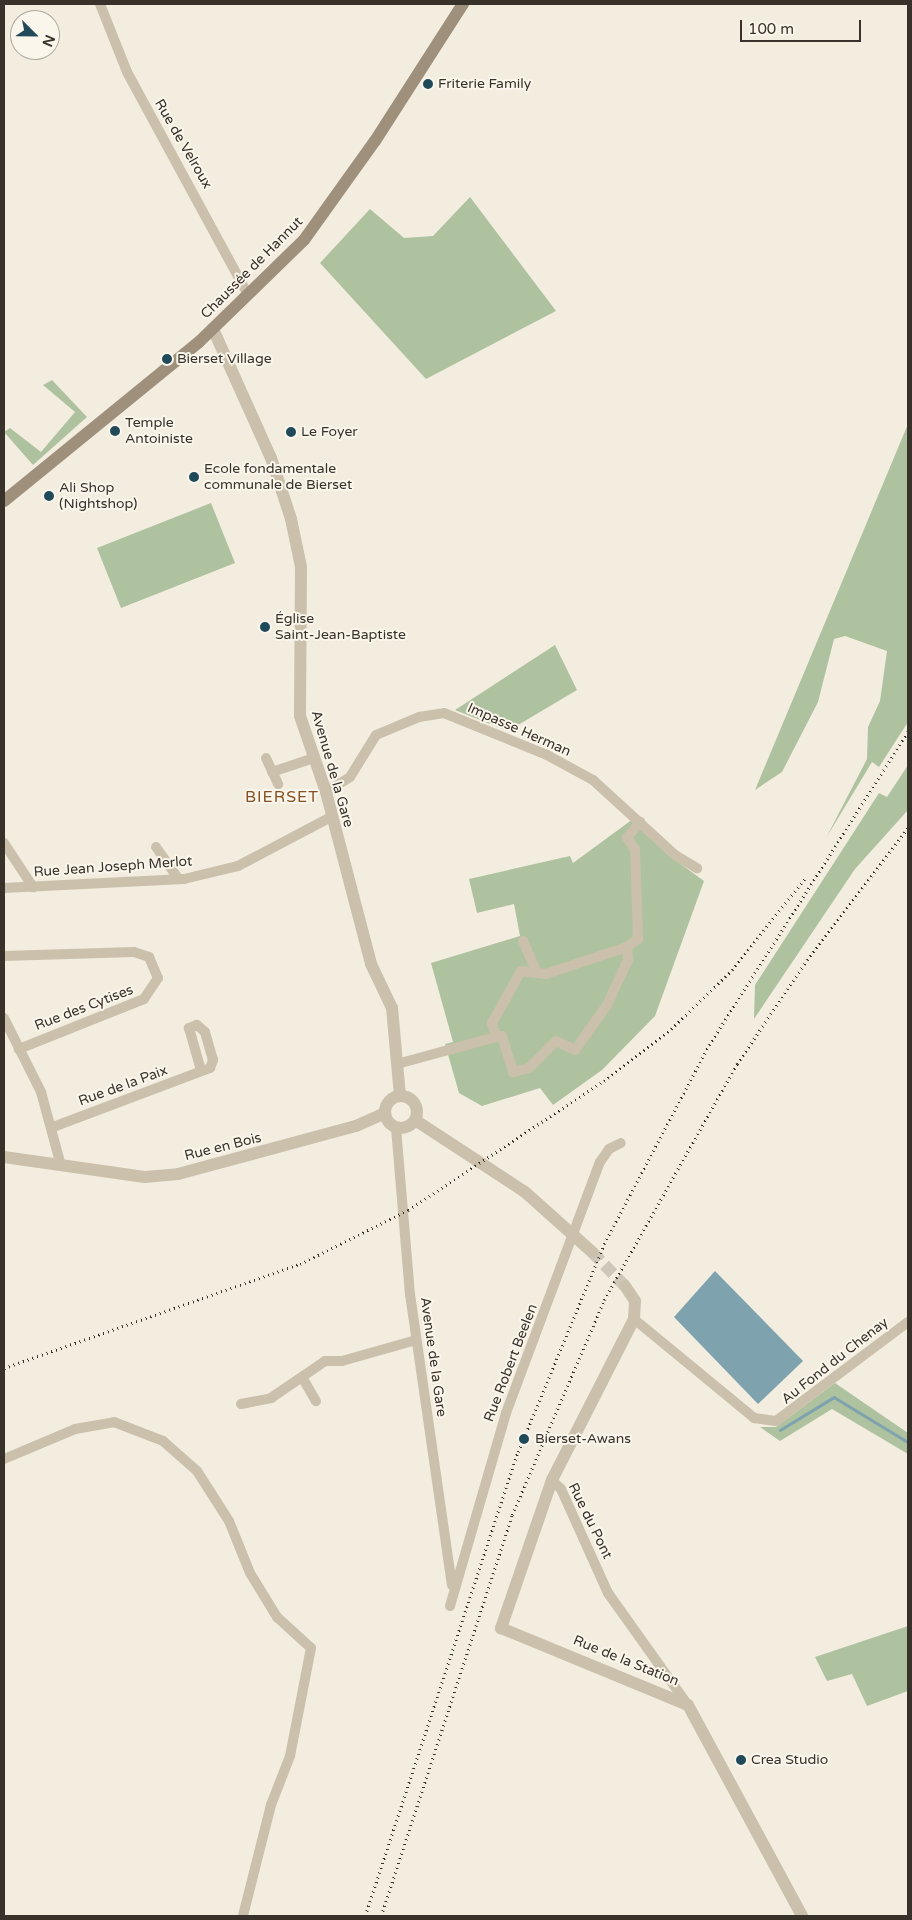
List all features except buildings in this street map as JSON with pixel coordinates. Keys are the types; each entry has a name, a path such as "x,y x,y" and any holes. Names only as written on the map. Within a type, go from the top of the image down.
{"main road":[{"name":"Chaussée de Hannut","path":"4,501 213,329 304,240 333,202 463,4"}],"street":[{"name":"Rue de Velroux","path":"100,4 127,72 248,295"},
{"name":"Avenue de la Gare","path":"213,329 276,476 301,567 298,705 326,792 371,964 392,1008 400,1096"},
{"name":"Impasse Herman","path":"326,792 350,776 376,735 419,716 444,713 547,755 593,780 675,855 697,868"},
{"path":"266,758 278,784"},
{"path":"272,772 314,758"},
{"name":"Rue Jean Joseph Merlot","path":"4,888 178,879 238,866 331,817"},
{"path":"496,1037 492,1023 521,971 546,974 628,947 638,939 635,849 627,838 640,822"},
{"path":"4,843 33,887"},
{"path":"156,847 178,879"},
{"path":"523,941 536,973"},
{"path":"397,1064 502,1036 512,1072 529,1068 556,1041 575,1050 607,1005 628,960 628,947"},
{"name":"Rue des Cytises","path":"4,956 134,952 149,957 158,978 144,999 19,1048"},
{"path":"4,1018 53,1127 60,1162"},
{"name":"Rue de la Paix","path":"53,1127 201,1070"},
{"path":"400,1096 415,1103 415,1120 409,1126 396,1128 385,1113 390,1100 400,1096"},
{"name":"Rue en Bois","path":"4,1157 60,1162 145,1177 199,1171 356,1126 385,1113"},
{"path":"415,1120 525,1192 592,1252"},
{"name":"Avenue de la Gare","path":"396,1128 416,1340 452,1588"},
{"name":"Rue Robert Beelen","path":"450,1606 452,1588 506,1413 574,1236 600,1162 609,1149 621,1143"},
{"path":"625,1286 635,1301 634,1319"},
{"name":"Au Fond du Chenay","path":"634,1319 754,1418 776,1421 908,1322"},
{"name":"Rue du Pont","path":"634,1319 552,1480 560,1489 608,1593 688,1705"},
{"path":"241,1404 271,1398 325,1361 342,1361 416,1340"},
{"path":"302,1377 316,1401"},
{"path":"4,1459 75,1429 114,1422 163,1441 196,1470 229,1521 250,1573 277,1617 311,1648 290,1756 271,1805 243,1916"},
{"name":"Rue de la Station","path":"552,1480 501,1628 688,1705 802,1916"}],"green space":[{"path":"470,197 556,311 426,379 320,263 370,209 404,238 433,236"},
{"path":"52,380 87,417 33,465 4,432 10,428 41,452 75,412 43,385"},
{"path":"908,424 908,722 879,767 872,762 826,838 867,759 868,727 880,701 887,651 845,636 834,639 818,702 782,772 755,790"},
{"path":"211,503 235,563 121,608 97,548"},
{"path":"555,645 577,690 508,731 455,710"},
{"path":"908,765 908,810 855,869 754,1019 755,985 879,793 887,797"},
{"path":"633,819 667,854 704,881 655,1016 602,1070 553,1105 540,1088 482,1106 459,1093 445,1044 453,1042 431,963 520,936 514,904 477,913 469,879 570,856 573,863"},
{"path":"835,1383 908,1433 908,1454 832,1409 780,1441 760,1427 776,1427"},
{"path":"908,1626 908,1691 867,1706 852,1674 827,1681 815,1657"}],"water":[{"path":"715,1271 803,1361 758,1404 674,1317"}],"waterway":[{"path":"780,1430 834,1397 908,1442"}],"tunnel":[{"path":"592,1252 625,1286"}],"railway":[{"path":"365,1916 518,1452 604,1244 709,1045 908,731"},
{"path":"381,1916 512,1515 604,1300 737,1064 807,960 908,828"},
{"path":"4,1368 300,1264 408,1210 604,1081 671,1029 732,970 806,877"}],"place":[{"name":"Friterie Family","path":"428,84"},
{"name":"Bierset Village","path":"167,359"},
{"name":"Temple Antoiniste","path":"115,431"},
{"name":"Le Foyer","path":"291,432"},
{"name":"Ecole fondamentale communale de Bierset","path":"194,477"},
{"name":"Ali Shop (Nightshop)","path":"49,496"},
{"name":"Église Saint-Jean-Baptiste","path":"265,627"},
{"name":"Bierset-Awans","path":"524,1439"},
{"name":"Crea Studio","path":"741,1760"}],"district":[{"name":"BIERSET","path":"282,797"}]}
